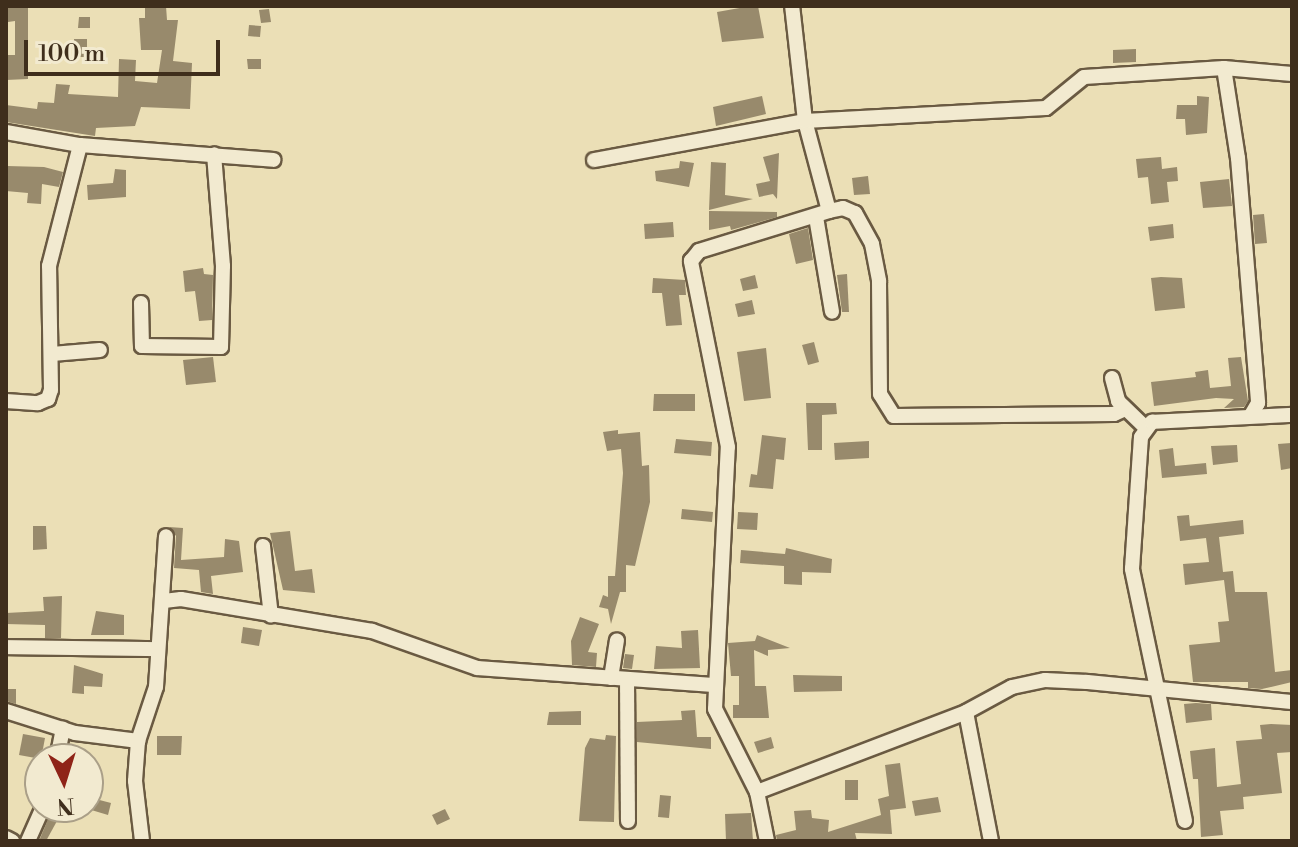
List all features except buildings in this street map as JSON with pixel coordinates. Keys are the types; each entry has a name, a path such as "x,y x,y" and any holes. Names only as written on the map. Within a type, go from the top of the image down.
{"street":[{"path":"792,6 805,121 822,214 832,312"},
{"path":"1224,68 1238,158 1258,403 1251,415"},
{"path":"594,160 805,121 1046,108 1084,77 1224,68 1292,74"},
{"path":"6,132 80,145 273,160"},
{"path":"6,401 48,399 52,354 49,266 80,145"},
{"path":"141,303 142,346 205,351 221,347 223,266 214,154"},
{"path":"767,841 757,792 715,709 713,685 722,633 728,447 691,261 699,251 843,208 864,226 879,281 880,394 894,416 1109,414 1125,409"},
{"path":"52,354 100,350"},
{"path":"1112,378 1115,397 1145,427 1251,415 1292,415"},
{"path":"1145,427 1130,554 1185,821"},
{"path":"142,841 135,781 138,741 156,687 166,536"},
{"path":"263,546 271,616"},
{"path":"164,601 181,599 372,631 477,668 713,685"},
{"path":"611,678 617,640"},
{"path":"6,647 157,649"},
{"path":"627,679 628,821"},
{"path":"757,792 966,712 1012,687 1045,680 1292,702"},
{"path":"6,711 63,729 138,741"},
{"path":"966,712 991,841"},
{"path":"60,743 63,729"},
{"path":"6,838 12,841"}]}
